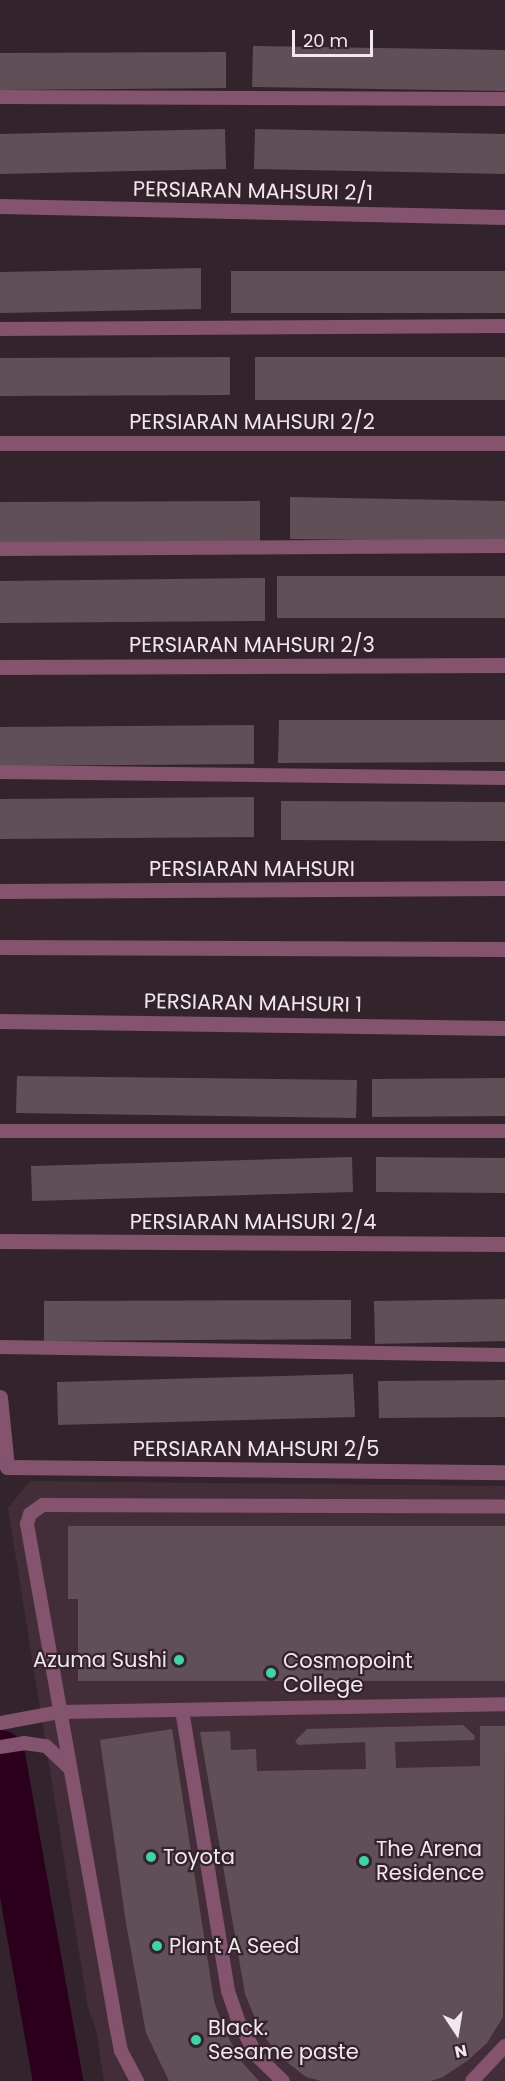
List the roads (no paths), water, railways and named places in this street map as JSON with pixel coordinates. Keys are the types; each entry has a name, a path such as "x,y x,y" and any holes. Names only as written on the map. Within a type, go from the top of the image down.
{"street":[{"name":"PERSIARAN MAHSURI 2/1","path":"0,206 505,217"},
{"name":"PERSIARAN MAHSURI 2/2","path":"0,443 505,443"},
{"name":"PERSIARAN MAHSURI 2/3","path":"0,667 505,665"},
{"name":"PERSIARAN MAHSURI","path":"0,891 505,888"},
{"path":"0,947 505,949"},
{"name":"PERSIARAN MAHSURI 1","path":"0,1021 505,1028"},
{"name":"PERSIARAN MAHSURI 2/4","path":"0,1241 505,1244"},
{"name":"PERSIARAN MAHSURI 2/5","path":"0,1397 7,1467 505,1472"}],"lane":[{"path":"0,97 505,99"},
{"path":"0,329 505,326"},
{"path":"0,549 505,546"},
{"path":"0,772 505,778"},
{"path":"0,1131 505,1131"},
{"path":"0,1347 505,1355"},
{"path":"137,2081 121,2051 27,1524 30,1514 43,1505 505,1507"},
{"path":"0,1723 60,1712 505,1704"},
{"path":"182,1710 228,1991 239,2023 257,2056 283,2081"},
{"path":"0,1747 24,1743 46,1746 70,1768"},
{"path":"472,2081 505,2046"}],"waterway":[{"path":"0,1755 58,2081"}],"place":[{"name":"Azuma Sushi","path":"179,1660"},
{"name":"Cosmopoint College","path":"271,1673"},
{"name":"Toyota","path":"151,1857"},
{"name":"The Arena Residence","path":"364,1861"},
{"name":"Plant A Seed","path":"157,1946"},
{"name":"Black. Sesame paste","path":"196,2040"}]}
